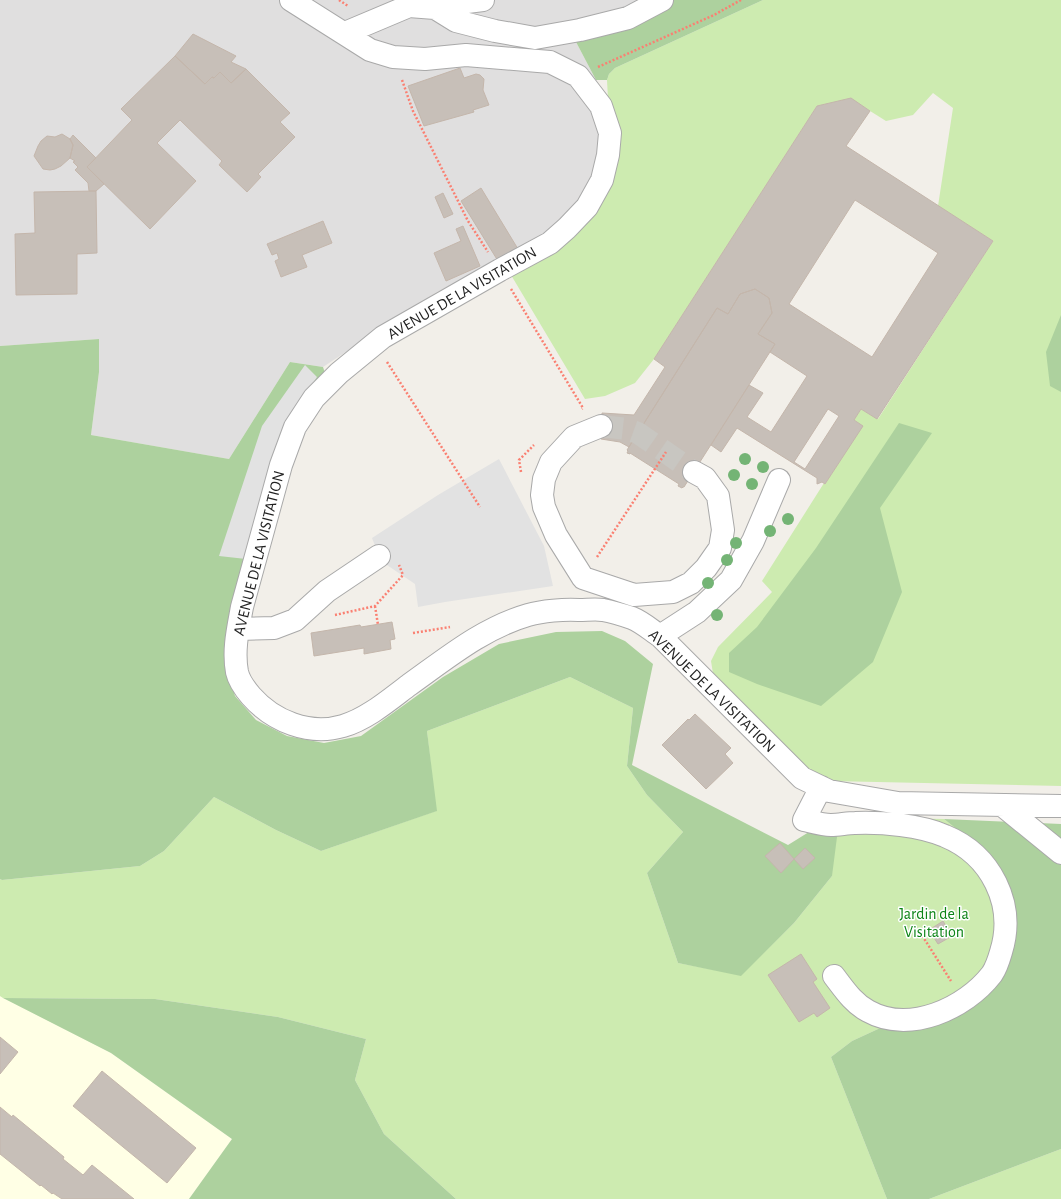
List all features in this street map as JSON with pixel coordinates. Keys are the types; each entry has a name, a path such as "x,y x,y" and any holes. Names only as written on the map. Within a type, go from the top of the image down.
{"street":[{"name":"AVENUE DE LA VISITATION","path":"291,0 370,50 393,57 425,59 466,55 550,62 578,76 601,106 610,133 608,155 602,180 587,207 567,228 550,243 383,337 339,373 314,398 295,427 281,465 242,607 238,629 235,652 238,674 244,688 258,704 272,715 289,723 315,730 344,726 363,718 484,633 506,622 530,614 568,609 602,610 633,618 660,636 802,778 829,791 898,803 1061,806"},
{"path":"345,34 409,6 435,8 483,0"},
{"path":"435,8 456,21 496,31 535,38 580,30 628,18 662,0"},
{"path":"602,426 574,437 551,462 544,479 542,495 544,507 556,535 583,578 634,595 673,592 690,583 706,568 720,548 723,530 718,496 705,478 694,472"},
{"path":"660,636 696,612 731,580 753,541 779,480"},
{"path":"238,629 274,628 295,620 327,591 379,556"},
{"path":"821,787 804,820 831,825 882,823 928,830 944,835 959,842 973,852 984,864 994,878 1001,894 1005,910 1006,927 1004,944 999,960 992,974 981,986 963,1001 935,1015 919,1019 902,1020 884,1017 868,1011 850,996 834,976"},
{"path":"1002,805 1061,853"}],"path":[{"path":"578,76 714,15 741,0"},
{"path":"393,57 413,111 468,221 500,270 583,408"},
{"path":"375,343 480,507"},
{"path":"583,578 666,452"},
{"path":"378,625 375,606 403,575"},
{"path":"413,633 452,626"},
{"path":"918,929 963,1001"}],"shaded area":[{"path":"0,0 674,0 641,19 575,40 596,80 574,84 597,111 600,150 591,180 576,207 541,241 437,292 323,367 290,362 229,459 91,435 99,372 99,339 0,346"},
{"path":"305,365 317,377 280,434 246,559 219,556 262,426"},
{"path":"499,459 544,546 553,586 418,607 415,584 381,561 372,538 438,495"},
{"path":"0,996 111,1053 232,1139 189,1199 0,1199"}],"green space":[{"path":"674,0 763,0 615,68 609,74 607,80 596,80 575,40 641,19"},
{"path":"763,0 1061,0 1061,786 830,781 804,768 714,680 711,661 718,647 772,592 762,581 862,426 854,420 861,409 878,419 993,241 938,206 953,108 933,93 913,115 886,121 851,99 817,106 654,359 635,383 605,396 585,399 511,275 595,212 608,99 607,80 609,74 615,68"},
{"path":"1061,315 1061,392 1050,386 1046,352"},
{"path":"99,339 99,372 91,435 229,459 290,362 323,367 326,376 285,441 227,666 235,696 256,720 287,736 324,743 361,736 443,677 499,644 556,632 602,631 625,641 653,664 632,765 788,845 833,817 837,837 832,876 794,923 741,976 678,963 647,873 683,832 647,795 627,766 633,708 570,677 427,731 437,811 321,851 276,830 214,797 164,851 140,866 0,879 0,346"},
{"path":"899,423 932,433 880,508 902,592 873,662 821,706 757,684 729,672 729,653 757,627 816,548"},
{"name":"Jardin de la Visitation","path":"570,677 633,708 627,766 647,795 683,832 647,873 678,963 741,975 794,923 832,876 833,817 944,819 969,839 997,870 1016,931 1006,958 967,988 852,1041 831,1057 887,1199 456,1199 384,1134 355,1080 366,1039 278,1017 155,999 3,998 0,996 0,879 140,866 164,851 214,797 276,830 321,851 436,811 427,731"},
{"path":"944,819 1061,824 1061,1149 929,1199 887,1199 831,1057 852,1041 967,988 1006,958 1016,931 997,870 969,839"},
{"path":"3,998 155,999 278,1017 366,1039 355,1080 384,1134 456,1199 189,1199 232,1139 111,1053"},
{"path":"1061,1149 1061,1199 929,1199"}],"building":[{"path":"193,34 236,56 231,62 246,69 231,83 220,72 205,84 175,56"},
{"path":"175,56 205,84 220,72 231,83 246,69 290,113 280,122 295,137 258,174 261,177 247,192 219,165 222,161 180,120 157,143 196,181 150,229 87,167 132,120 121,109"},
{"path":"460,68 464,78 476,74 480,75 484,79 483,90 489,105 473,110 474,112 424,126 408,86"},
{"path":"851,98 870,111 846,146 993,241 877,419 861,409 854,420 863,426 825,484 822,482 817,484 817,478 737,428 721,452 711,445 749,385 763,393 747,417 771,432 807,376 770,352 775,344 758,334 772,313 769,298 755,289 740,294 728,314 717,308 629,447 620,442 601,439 602,413 634,415 665,367 654,359 817,106","holes":["855,200 938,253 872,357 789,304","828,409 839,416 805,469 794,462"]},
{"path":"62,134 70,139 73,145 70,158 55,169 43,169 34,156 38,146 47,136 55,137"},
{"path":"73,135 96,158 87,167 104,184 96,191 89,191 88,183 75,170 78,167 73,162 75,161 70,158 73,145 70,139"},
{"path":"481,188 518,249 498,261 461,201"},
{"path":"96,191 97,253 77,254 77,294 16,295 15,234 35,233 34,192"},
{"path":"443,193 453,214 444,218 435,197"},
{"path":"323,221 332,243 302,255 307,267 281,277 275,261 279,259 277,253 272,255 267,244"},
{"path":"463,226 480,266 446,281 434,253 461,241 456,229"},
{"path":"755,289 769,298 772,313 758,334 775,344 682,488 678,486 679,484 630,453 627,453 627,450 717,308 728,314 740,294"},
{"path":"392,622 395,639 390,640 391,649 364,654 364,648 314,656 311,633 360,625 361,627"},
{"path":"695,714 731,748 725,754 733,763 706,789 662,745"},
{"path":"780,843 794,859 781,873 765,856"},
{"path":"805,848 815,858 803,869 794,859"},
{"path":"943,921 952,936 938,944 929,930"},
{"path":"801,954 817,979 813,982 830,1008 817,1017 814,1013 799,1022 768,975"},
{"path":"0,1037 18,1052 0,1074"},
{"path":"102,1071 196,1148 167,1183 73,1106"},
{"path":"0,1107 12,1117 13,1115 64,1157 63,1159 83,1175 92,1165 134,1199 62,1199 53,1193 52,1194 41,1185 40,1186 0,1154"}],"tunnel":[{"path":"601,426 627,429 638,433 694,472"}]}
